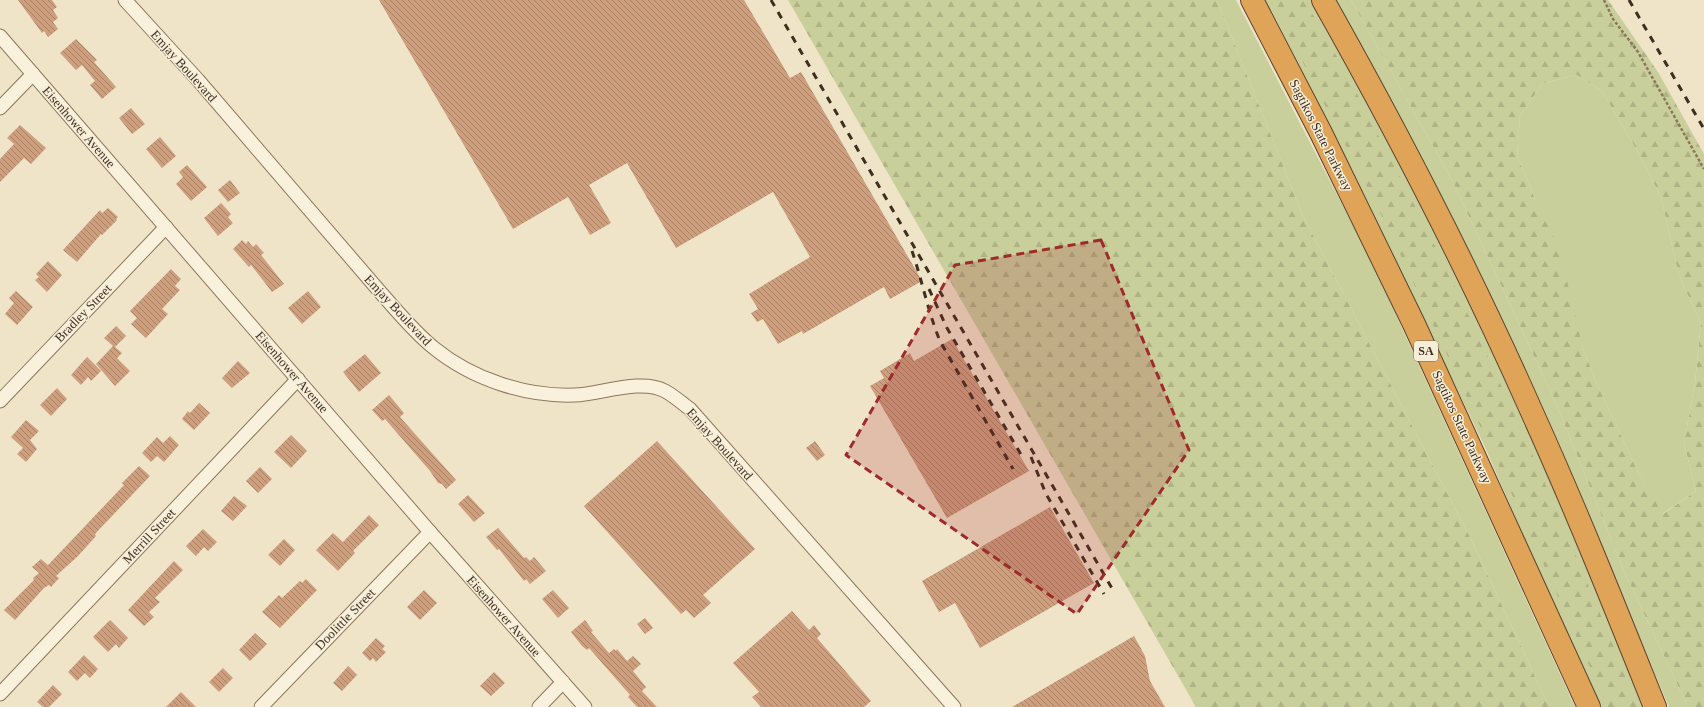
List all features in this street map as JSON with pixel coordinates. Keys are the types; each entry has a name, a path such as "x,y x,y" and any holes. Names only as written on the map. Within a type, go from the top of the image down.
{"highway":[{"name":"Sagtikos State Parkway","path":"1252,0 1321,133 1414,324 1589,707"},
{"path":"1324,0 1384,110 1522,389 1574,510 1655,707"}],"street":[{"name":"Emjay Boulevard","path":"125,0 198,80 401,316 434,348 466,370 501,384 540,393 576,395 640,386 664,391 690,409 954,707"},
{"name":"Eisenhower Avenue","path":"0,36 430,532 585,707"},
{"path":"0,108 33,74"},
{"name":"Bradley Street","path":"0,400 166,227"},
{"name":"Merrill Street","path":"0,694 298,379"},
{"name":"Doolittle Street","path":"261,707 430,532"},
{"path":"539,707 563,682"}],"path":[{"path":"1604,0 1613,19 1638,52 1704,169"}],"highlighted area":[{"path":"1101,240 1189,450 1077,614 846,455 955,265"}],"green space":[{"path":"788,0 1217,0 1303,216 1472,541 1549,707 1196,707"},
{"path":"1217,0 1236,0 1370,258 1575,707 1549,707 1472,541 1303,216"},
{"path":"1263,0 1314,0 1410,172 1528,424 1644,707 1598,707 1484,445 1366,201"},
{"path":"1271,0 1304,0 1340,63 1396,169 1462,301 1524,435 1582,570 1638,707 1608,707 1509,488 1387,226"},
{"path":"1335,0 1351,0 1451,178 1555,401 1623,569 1688,707 1669,707 1543,409 1449,210"},
{"path":"1351,0 1608,0 1658,72 1704,154 1704,707 1688,707 1623,569 1555,401 1451,178","holes":["1577,75 1602,91 1639,154 1661,197 1679,276 1701,323 1695,383 1684,443 1696,491 1663,514 1638,472 1596,382 1583,348 1559,247 1535,199 1517,156 1520,116 1543,83"]},
{"path":"1577,75 1602,91 1639,154 1661,197 1679,276 1701,323 1695,383 1684,443 1696,491 1662,514 1638,472 1596,382 1583,348 1572,308 1535,199 1517,156 1520,116 1543,83"}],"building":[{"path":"18,0 52,0 57,7 53,10 58,18 53,22 58,29 48,37 44,31 42,33"},
{"path":"379,0 744,0 790,78 801,72 922,281 890,299 884,287 803,334 802,331 778,344 763,319 757,322 751,313 758,309 749,294 810,257 773,192 676,248 627,163 589,185 611,223 590,235 568,197 513,229"},
{"path":"76,39 97,60 94,62 116,87 102,99 90,85 95,81 82,65 76,70 60,53"},
{"path":"131,108 145,124 132,134 119,118"},
{"path":"20,125 46,148 31,164 24,158 0,182 0,159 14,144 7,138"},
{"path":"160,137 176,156 162,168 146,149"},
{"path":"187,165 207,187 191,201 176,184 183,177 179,172"},
{"path":"230,180 240,193 228,202 218,190"},
{"path":"221,203 231,214 228,217 233,223 218,236 204,218"},
{"path":"108,208 118,217 116,219 117,220 102,235 101,234 77,262 63,250 100,210 102,213"},
{"path":"242,240 246,244 248,241 253,247 256,244 264,253 261,255 284,284 272,292 251,265 249,267 233,249"},
{"path":"48,261 62,275 47,292 35,280 39,277 36,274"},
{"path":"171,269 181,279 175,286 180,290 162,309 168,314 146,338 131,324 137,318 130,311"},
{"path":"16,291 33,307 17,325 5,314 14,303 9,298"},
{"path":"308,291 321,307 302,324 288,308"},
{"path":"116,326 126,336 115,347 122,353 117,358 130,371 115,386 96,364 113,346 104,338"},
{"path":"952,339 1029,471 947,518 870,386 884,378 880,371 910,353 914,361"},
{"path":"365,354 381,373 359,392 343,372"},
{"path":"87,357 101,371 91,381 88,377 81,385 71,375"},
{"path":"238,361 250,373 232,388 222,378"},
{"path":"57,388 67,399 51,416 40,405"},
{"path":"389,395 404,413 400,417 456,480 446,489 442,484 438,483 430,471 385,419 382,421 372,410"},
{"path":"199,403 210,413 194,430 182,419 188,411 190,413"},
{"path":"26,420 39,431 30,440 37,449 26,462 17,454 23,448 11,437"},
{"path":"291,435 307,451 291,468 274,452"},
{"path":"170,436 179,445 164,462 157,456 151,462 142,453 157,437 163,443"},
{"path":"657,441 755,549 703,595 711,603 694,618 686,610 681,614 584,506"},
{"path":"815,441 825,455 817,461 806,448"},
{"path":"139,466 150,476 95,534 96,536 78,556 56,576 59,578 51,587 49,585 44,588 15,620 4,610 39,573 32,567 41,559 48,565 124,485 122,483"},
{"path":"260,467 272,479 258,493 246,481"},
{"path":"468,495 485,513 474,522 458,504"},
{"path":"234,496 247,506 233,521 221,511"},
{"path":"1050,507 1094,583 980,648 955,603 939,612 922,581"},
{"path":"369,515 379,525 353,551 355,553 338,571 316,550 333,533 343,542"},
{"path":"498,528 524,558 526,557 530,561 534,557 546,571 530,584 526,579 524,581 499,549 497,550 486,537"},
{"path":"203,529 217,542 208,551 204,547 196,556 186,546"},
{"path":"284,539 295,550 280,566 268,555"},
{"path":"174,561 183,570 155,598 160,602 149,612 154,617 144,626 128,610"},
{"path":"306,579 317,590 280,628 262,612 279,595 282,598 300,581 302,583"},
{"path":"424,590 437,603 420,620 407,607"},
{"path":"553,590 569,608 558,618 542,599"},
{"path":"792,611 809,630 814,625 821,634 817,638 871,701 864,707 761,707 752,697 759,692 733,663"},
{"path":"645,618 653,628 645,634 637,624"},
{"path":"110,620 128,638 119,648 116,644 108,652 93,637"},
{"path":"585,620 593,631 591,632 609,653 614,649 616,651 617,649 627,661 633,656 641,664 633,671 646,687 642,691 657,707 637,707 628,697 630,695 589,648 587,650 582,646 571,632"},
{"path":"255,633 267,644 250,661 239,650"},
{"path":"1134,636 1145,656 1150,681 1165,707 1012,707"},
{"path":"376,638 385,646 382,649 386,652 376,662 373,658 370,661 362,653"},
{"path":"84,655 98,669 90,678 85,673 77,681 68,672"},
{"path":"348,666 357,675 342,691 333,683"},
{"path":"223,668 233,678 219,692 209,682"},
{"path":"494,672 505,683 491,696 480,686"},
{"path":"53,685 62,694 49,707 43,707 37,702"},
{"path":"181,692 196,707 166,707"}],"railway":[{"path":"771,0 1113,590"},
{"path":"1629,0 1704,129"},
{"path":"912,251 940,341 1013,469"},
{"path":"929,289 947,328 1023,458"},
{"path":"1031,457 1046,494 1104,594"}]}
